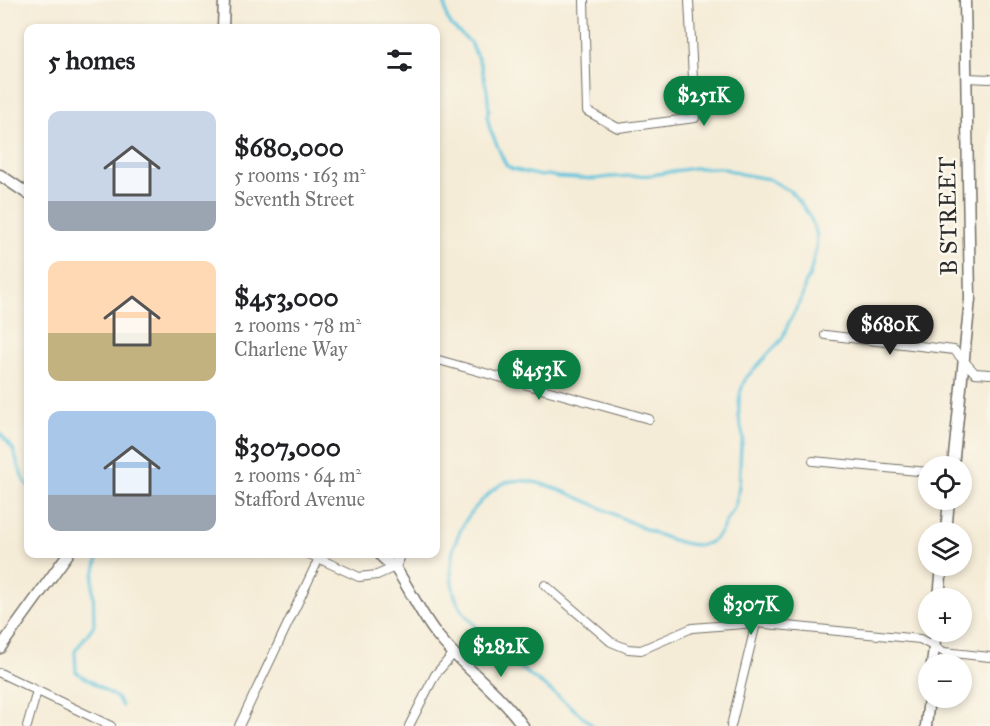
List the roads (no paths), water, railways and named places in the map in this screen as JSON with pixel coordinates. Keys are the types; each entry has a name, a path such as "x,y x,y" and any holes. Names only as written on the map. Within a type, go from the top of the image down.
{"street":[{"path":"223,24 224,0"},
{"path":"584,0 587,111 618,128 695,118 689,0"},
{"name":"B STREET","path":"954,456 970,299 965,0"},
{"path":"967,78 990,79"},
{"path":"0,175 24,191"},
{"path":"825,335 954,350 975,373 990,374"},
{"path":"440,360 649,419"},
{"path":"813,461 918,471"},
{"path":"0,648 65,558"},
{"path":"239,726 319,558"},
{"path":"324,558 359,577 377,575 395,567 398,558"},
{"path":"382,558 395,567 427,622 454,653 496,693 523,726"},
{"path":"545,585 611,642 628,650 641,650 692,628 756,623 920,639 947,652 990,657"},
{"path":"731,726 756,623"},
{"path":"933,654 935,642"},
{"path":"409,726 435,675 454,653"},
{"path":"0,673 111,726"},
{"path":"27,726 37,691"},
{"path":"926,726 928,708"}],"waterway":[{"path":"444,0 447,18 452,26 470,42 481,65 487,90 489,110 487,116 490,129 507,166 541,176 594,179 652,175 693,168 722,168 769,179 790,191 810,217 817,235 810,275 782,339 746,378 742,387 739,397 739,417 743,439 738,495 733,510 716,538 710,542 694,545 672,540 561,490 535,482 512,481 501,484 487,495 470,514 461,529 454,546 451,573 454,593 462,610 491,645 570,705 593,726"},
{"path":"0,433 13,449 24,479"},
{"path":"98,558 93,579 94,625 75,651 76,672 117,698 122,706"}]}
